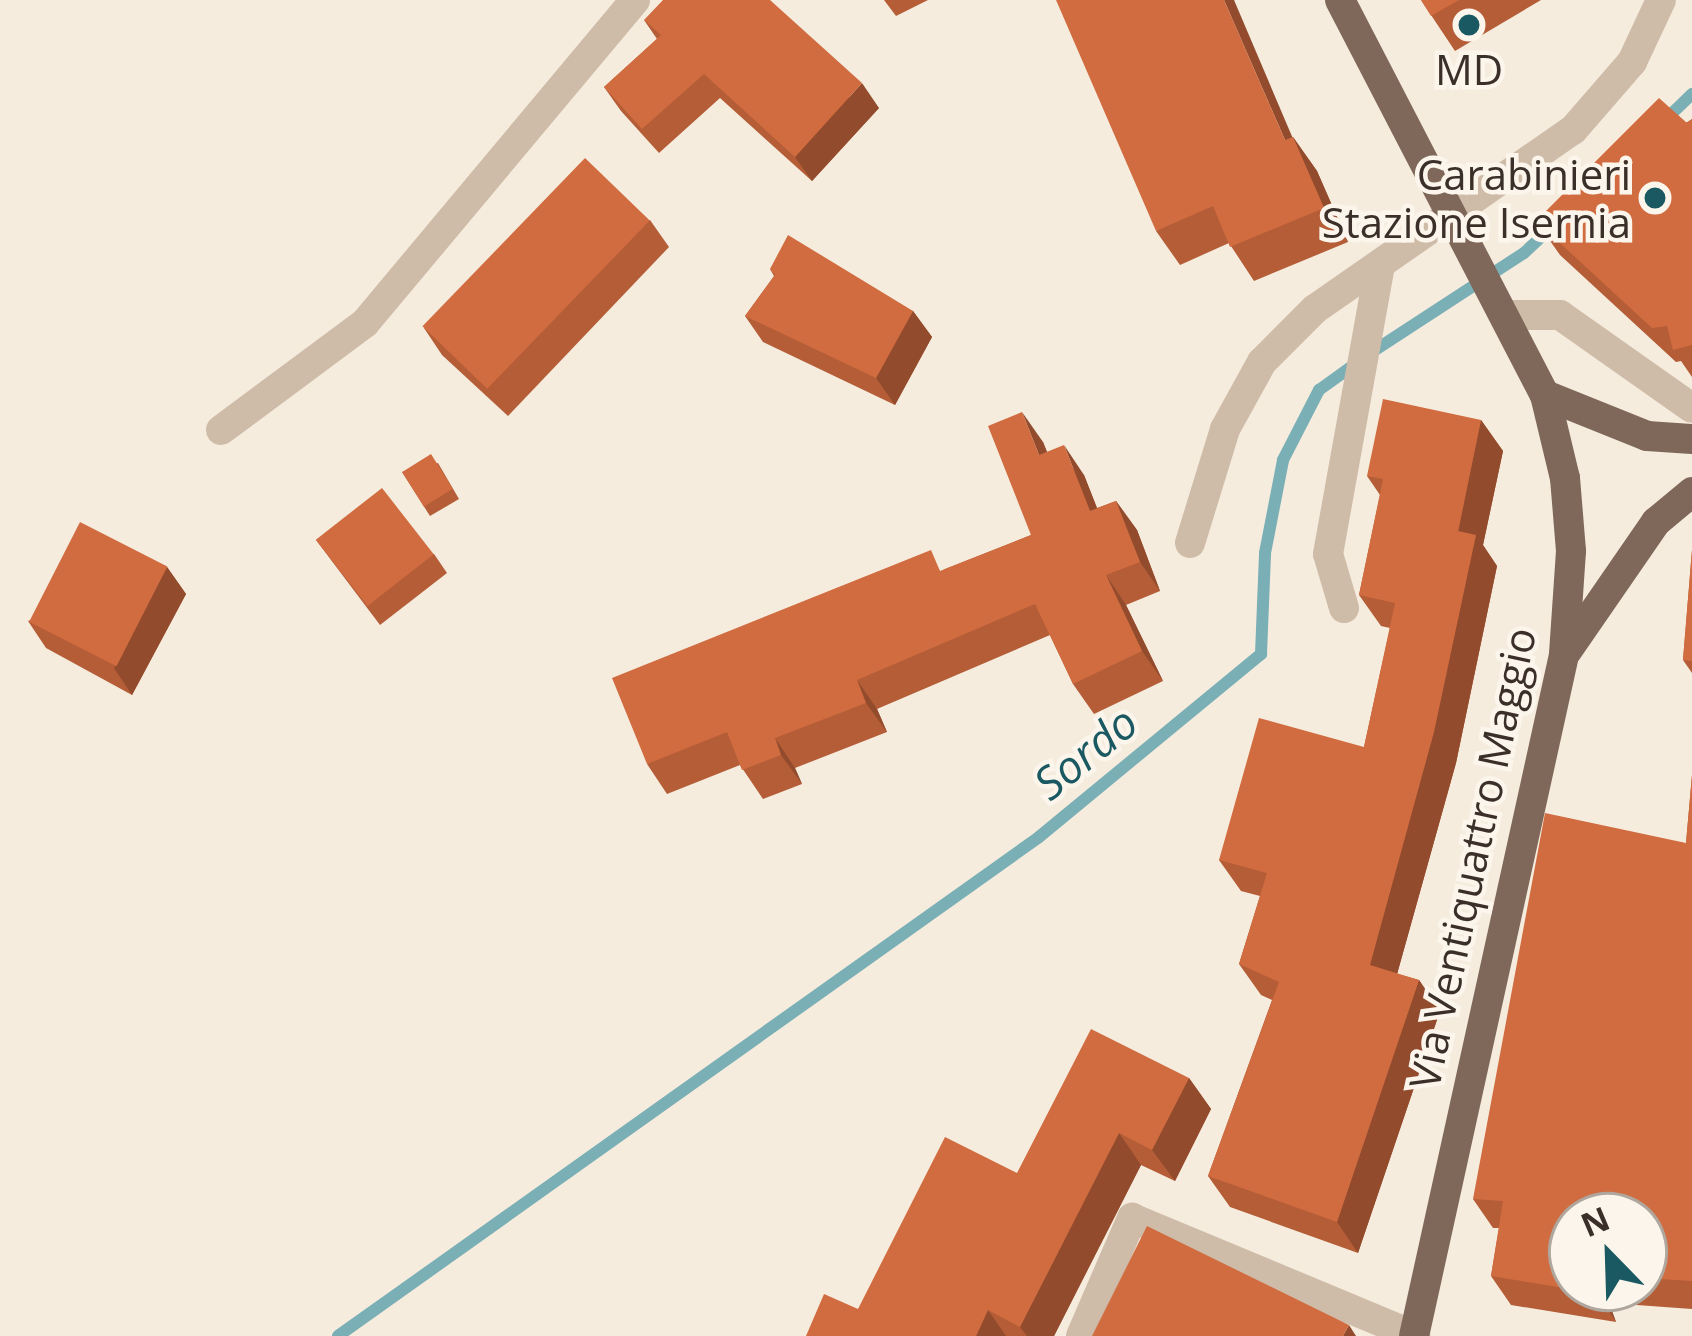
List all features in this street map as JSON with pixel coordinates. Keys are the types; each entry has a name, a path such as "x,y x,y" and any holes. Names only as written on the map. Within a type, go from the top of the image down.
{"main road":[{"name":"Via Ventiquattro Maggio","path":"1340,0 1545,395 1570,533 1564,655 1414,1336"},
{"path":"1545,395 1647,436 1692,439"},
{"path":"1564,655 1643,538 1692,492"}],"street":[{"path":"221,430 365,323 634,0"},
{"path":"1190,543 1225,429 1262,362 1315,309 1573,130 1632,62 1661,0"},
{"path":"1344,608 1328,554 1362,393 1381,266"},
{"path":"1505,315 1560,314 1692,408"},
{"path":"1082,1336 1132,1218 1414,1336"}],"building":[{"path":"663,0 770,0 862,83 795,157 704,74 642,129 604,87 661,35 644,20"},
{"path":"1056,0 1224,0 1285,140 1293,137 1324,208 1230,247 1213,206 1156,231"},
{"path":"1421,0 1459,0 1431,16"},
{"name":"Carabinieri Stazione Isernia","path":"1659,98 1687,123 1692,119 1692,345 1673,350 1667,326 1652,328 1536,221"},
{"path":"585,158 650,221 487,389 422,326"},
{"path":"788,235 913,311 876,378 745,316 775,275 770,269"},
{"path":"1383,399 1481,420 1458,531 1476,535 1434,732 1370,965 1419,980 1337,1222 1208,1176 1279,982 1239,964 1267,873 1219,860 1259,718 1364,747 1395,603 1359,595 1383,479 1367,476"},
{"path":"1022,412 1039,455 1064,445 1090,511 1116,501 1140,562 1106,575 1142,651 1073,684 1035,604 857,680 866,703 775,738 781,755 742,770 727,732 647,764 612,678 931,550 940,571 1031,535 988,426"},
{"path":"431,454 453,489 424,507 402,472"},
{"path":"382,488 434,554 368,606 316,540"},
{"path":"80,522 167,566 116,666 29,622"},
{"path":"1692,550 1692,661 1683,660"},
{"path":"1692,775 1692,1281 1668,1280 1668,1192 1548,1192 1548,1285 1491,1276 1503,1201 1473,1199 1545,813 1686,843"},
{"path":"1091,1029 1189,1078 1152,1150 1119,1133 1020,1327 988,1310 976,1336 806,1336 824,1294 858,1309 945,1137 1017,1173"},
{"path":"1147,1226 1349,1325 1343,1336 1092,1336"}],"waterway":[{"name":"Sordo","path":"1662,123 1692,94"},
{"name":"Sordo","path":"1372,352 1524,253 1556,223"},
{"name":"Sordo","path":"338,1336 1039,837 1261,654 1265,553 1283,460 1319,390 1355,364"}],"place":[{"name":"MD","path":"1469,25"},
{"name":"Carabinieri Stazione Isernia","path":"1655,198"}]}
